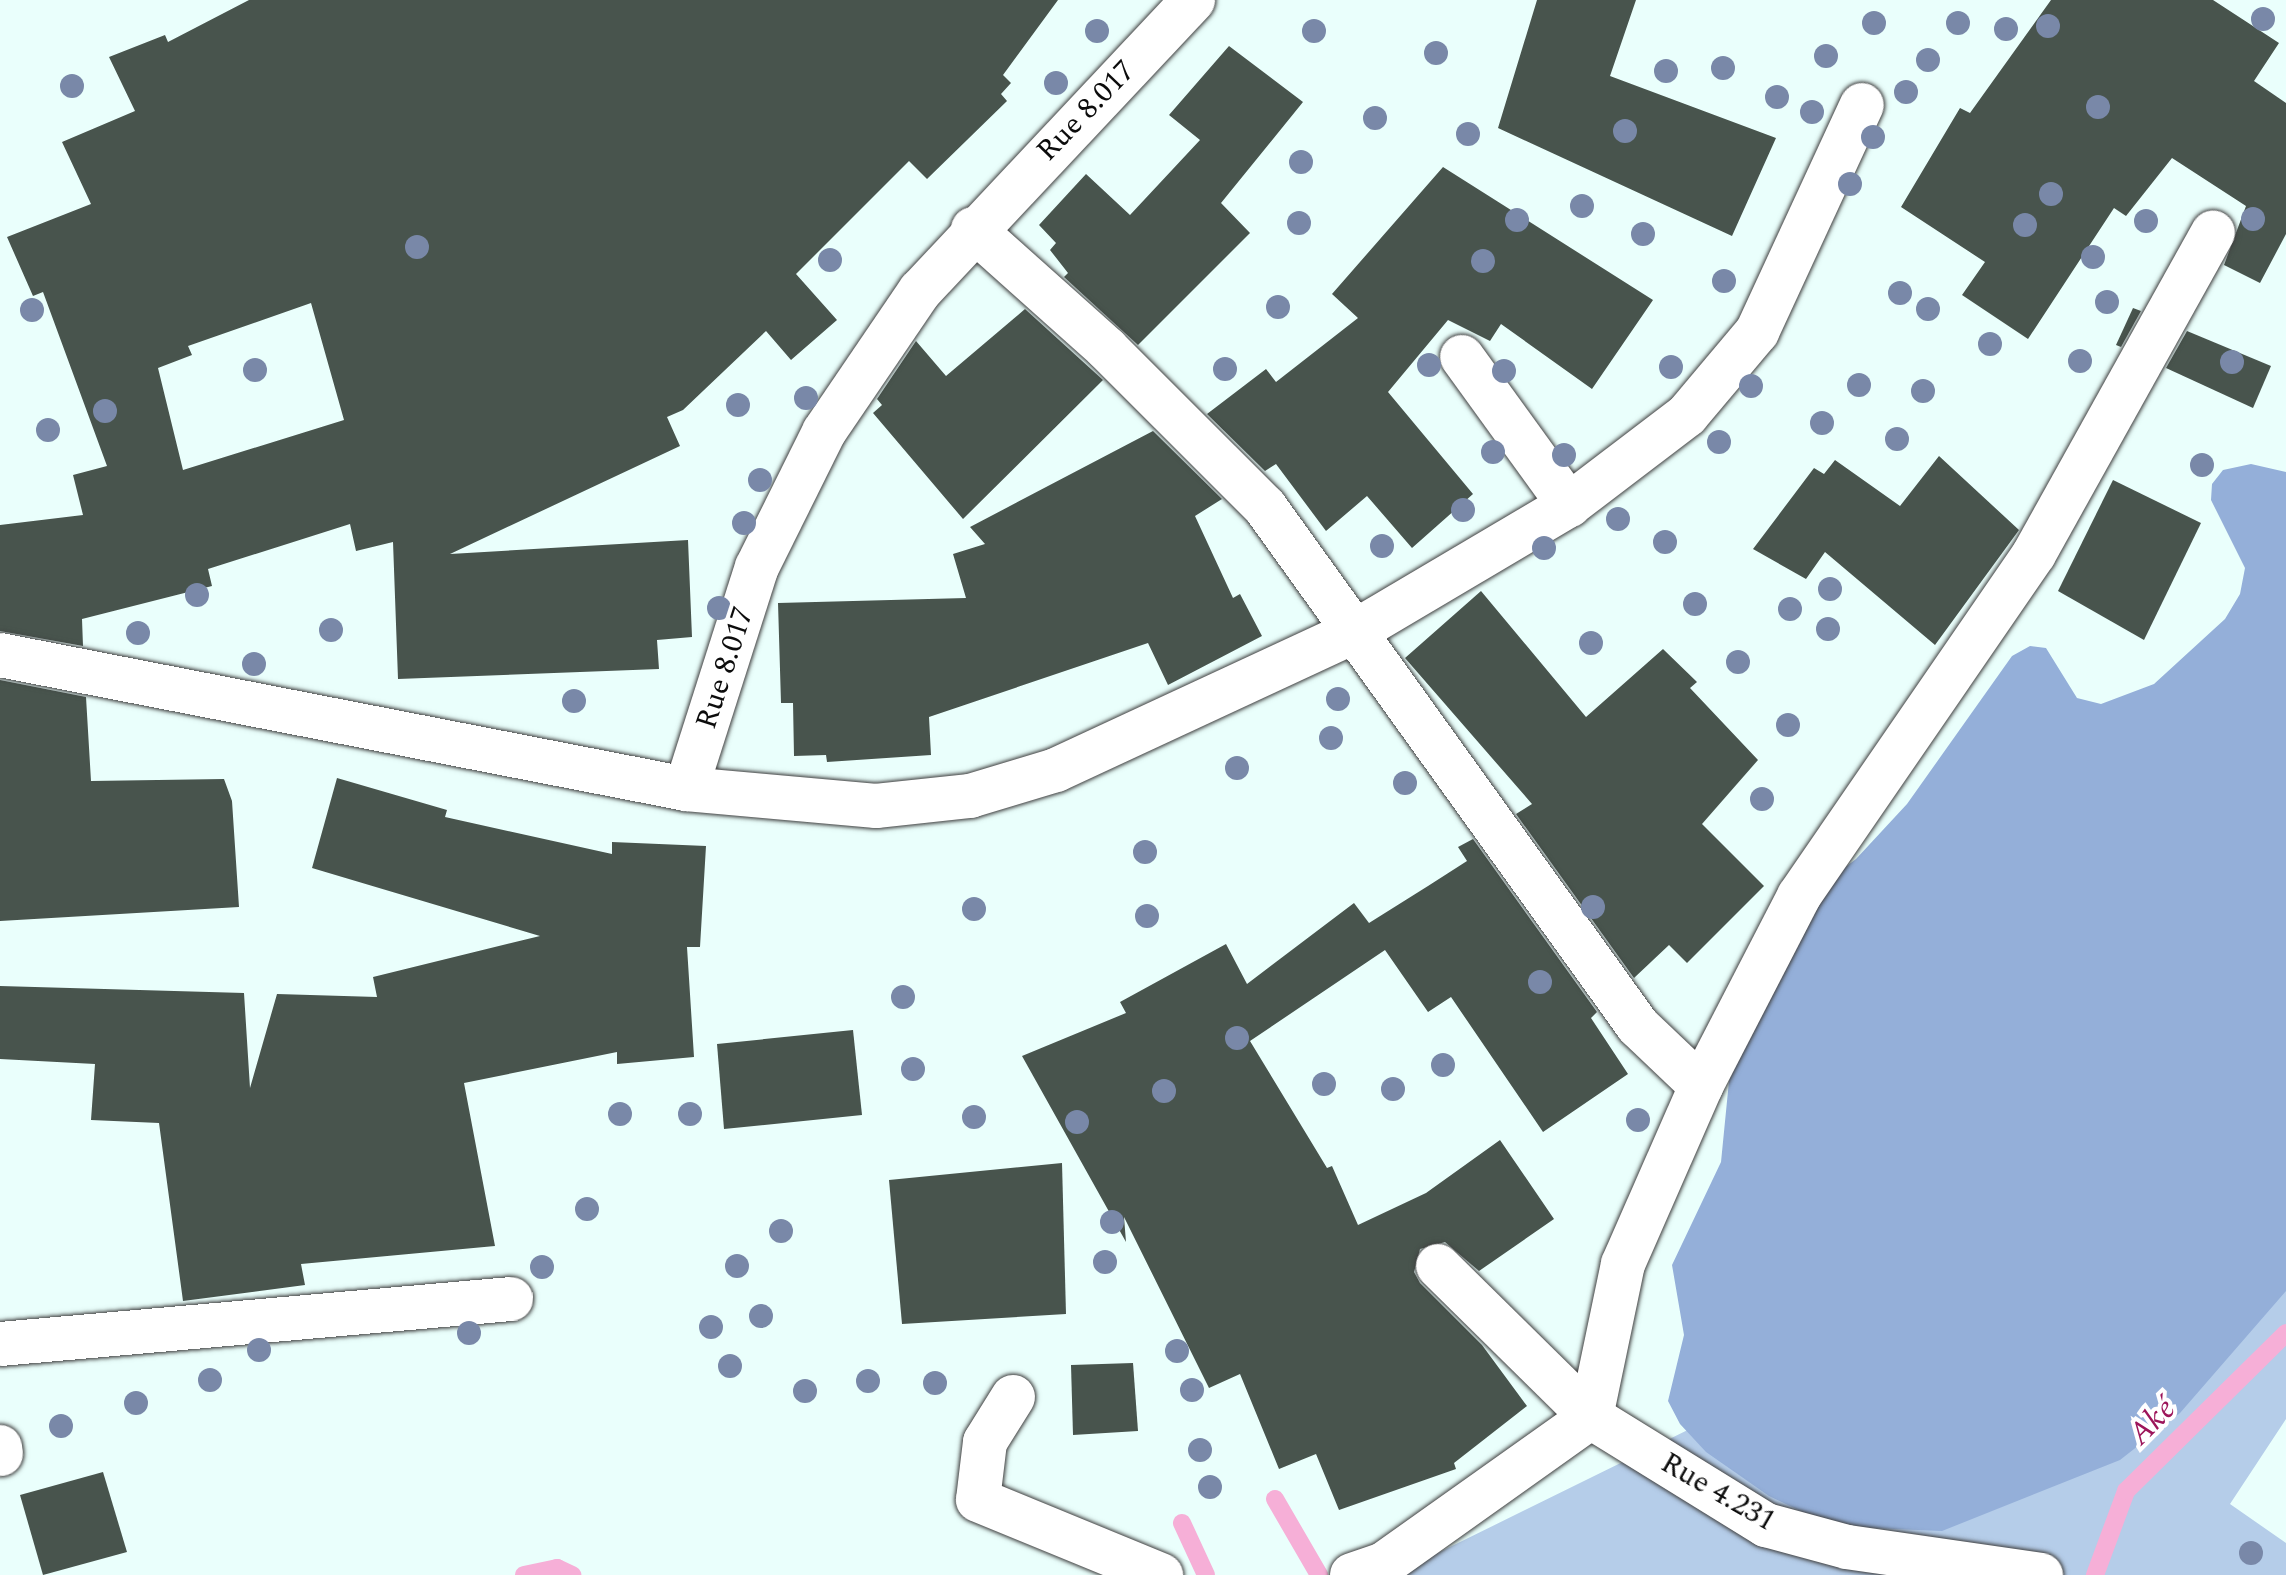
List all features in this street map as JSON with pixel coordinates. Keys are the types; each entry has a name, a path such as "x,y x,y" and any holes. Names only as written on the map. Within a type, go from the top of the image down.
{"street":[{"name":"Rue 8.017","path":"686,789 757,567 824,432 920,291 973,229 1193,0"},
{"path":"0,655 686,789 876,806 970,796 1056,770 1356,631 1569,505 1687,415 1757,332 1862,105"},
{"path":"973,229 1199,438 1265,507 1638,1026 1701,1086"},
{"path":"1352,1575 1384,1564 1591,1417 1623,1264 1701,1086 1799,896 2034,554 2213,233"},
{"path":"1462,357 1569,505"},
{"name":"Rue 4.231","path":"1438,1266 1591,1417 1766,1525 1847,1547 2041,1575"},
{"path":"0,1344 511,1299"},
{"path":"1013,1397 985,1442 978,1500 1161,1575"},
{"path":"0,1447 1,1454"}],"shaded area":[{"path":"2251,464 2286,472 2286,1291 2180,1413 2120,1460 1942,1531 1847,1527 1813,1517 1769,1496 1706,1452 1680,1424 1668,1401 1684,1335 1672,1265 1721,1162 1729,1081 1747,1029 1804,899 1856,859 1907,804 2012,656 2030,646 2046,648 2077,698 2101,704 2154,684 2225,619 2240,594 2245,568 2211,500 2212,484 2223,470"},
{"path":"2286,532 2286,1419 2230,1504 2286,1543 2286,1575 1393,1575 1767,1391"}],"building":[{"path":"249,0 1058,0 1003,75 1011,83 1001,94 1007,101 927,179 909,161 796,274 837,320 791,360 766,331 683,410 667,417 680,446 450,554 688,540 692,637 657,640 659,669 398,679 393,542 356,551 350,524 208,569 212,586 82,619 83,646 0,631 0,525 83,515 73,475 107,466 43,292 33,296 7,237 91,204 62,142 135,111 109,57 165,35 168,42","holes":["311,303 344,420 183,470 158,368 192,355 188,346"]},
{"path":"1537,0 1636,0 1610,76 1776,138 1732,236 1498,128"},
{"path":"2051,0 2213,0 2279,43 2254,81 2286,103 2286,234 2260,283 2224,265 2246,206 2172,158 2126,216 2114,208 2028,339 1962,295 1985,262 1901,207 1960,108 1970,113"},
{"path":"1229,46 1303,102 1221,203 1250,233 1138,345 1064,277 1068,273 1050,250 1056,243 1039,225 1086,174 1130,215 1200,140 1169,115"},
{"path":"1443,167 1653,300 1592,389 1501,324 1490,341 1448,320 1388,392 1473,494 1412,548 1367,496 1326,531 1276,464 1265,471 1207,414 1266,369 1276,382 1358,318 1332,294"},
{"path":"2133,308 2141,311 2121,347 2116,345"},
{"path":"1025,309 1103,380 963,519 873,413 882,405 877,399 916,341 946,376"},
{"path":"2187,331 2271,366 2253,408 2166,368"},
{"path":"1153,431 1222,499 1195,516 1233,598 1240,594 1262,636 1168,685 1148,643 929,717 931,755 827,762 826,755 794,756 793,703 781,703 778,603 966,598 953,554 985,544 970,527"},
{"path":"1939,456 2019,530 1935,645 1825,552 1806,579 1753,549 1814,468 1824,474 1835,460 1900,506"},
{"path":"2113,480 2201,523 2144,640 2058,591"},
{"path":"1481,591 1586,717 1663,649 1697,682 1690,688 1758,760 1702,824 1764,886 1687,963 1669,945 1634,978 1516,814 1532,804 1405,658"},
{"path":"0,680 86,697 91,781 224,779 232,801 239,907 0,921"},
{"path":"337,778 447,810 445,817 612,854 612,842 706,846 700,947 687,947 694,1057 617,1064 617,1052 464,1083 495,1246 301,1264 305,1285 183,1301 159,1123 91,1120 95,1064 0,1059 0,986 244,993 250,1088 277,994 377,997 373,977 540,936 312,868"},
{"path":"1473,839 1597,1012 1591,1018 1628,1074 1543,1132 1451,997 1428,1012 1385,950 1250,1041 1327,1168 1332,1166 1358,1225 1426,1193 1500,1140 1554,1219 1479,1271 1445,1242 1420,1249 1414,1272 1420,1283 1482,1345 1527,1406 1454,1463 1456,1469 1339,1510 1316,1454 1279,1469 1240,1374 1209,1388 1124,1217 1126,1242 1022,1056 1126,1013 1120,1002 1226,944 1247,984 1354,903 1369,923 1467,861 1458,847"},
{"path":"853,1030 862,1115 724,1129 717,1044"},
{"path":"1062,1163 1066,1314 902,1324 889,1180"},
{"path":"1133,1363 1138,1431 1073,1435 1071,1365"},
{"path":"103,1472 127,1552 43,1575 20,1495"}],"waterway":[{"name":"Aké","path":"2095,1575 2126,1491 2286,1333"},
{"path":"1275,1499 1319,1575"},
{"path":"1182,1523 1206,1575"},
{"path":"524,1575 557,1568 572,1575"}]}
